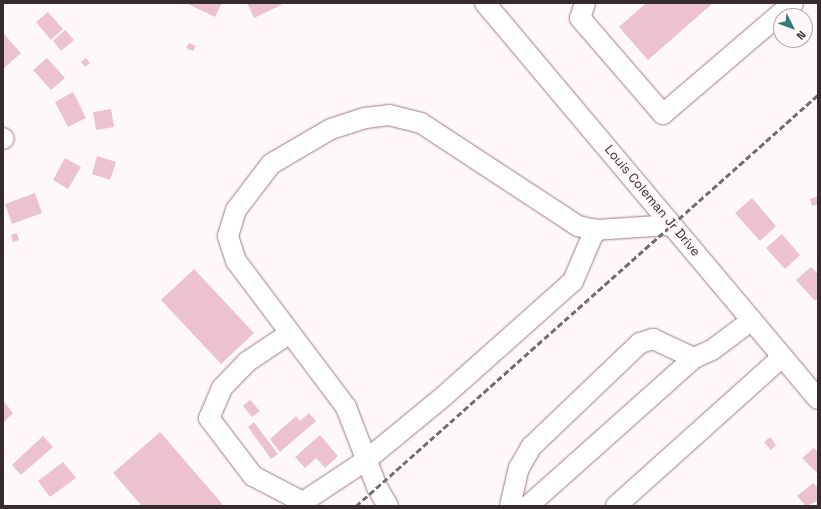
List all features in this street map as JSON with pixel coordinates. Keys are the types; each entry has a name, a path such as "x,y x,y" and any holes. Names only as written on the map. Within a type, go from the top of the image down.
{"street":[{"name":"Louis Coleman Jr Drive","path":"485,3 818,399"},
{"path":"586,3 580,18 663,114 793,3"},
{"path":"388,506 365,461 346,407 236,261 228,236 236,210 272,164 303,143 365,118 390,115 421,123 578,226 595,230 672,225"},
{"path":"290,333 242,367 222,388 209,418 253,476 303,502 365,461 444,396 573,281 595,230"},
{"path":"528,506 694,358 712,350 752,320"},
{"path":"510,506 519,468 531,447 640,343 653,339 694,358"},
{"path":"616,506 782,357"}],"building":[{"path":"186,3 222,3 215,17"},
{"path":"247,3 282,3 283,4 254,18"},
{"path":"646,3 713,3 648,60 619,27"},
{"path":"48,12 63,29 51,40 36,22"},
{"path":"65,30 74,40 61,51 53,41"},
{"path":"3,33 21,53 3,69"},
{"path":"189,43 196,46 193,51 186,48"},
{"path":"47,58 65,78 51,90 33,70"},
{"path":"86,58 90,63 85,67 81,62"},
{"path":"73,92 86,118 68,127 55,102"},
{"path":"111,109 114,127 96,130 93,112"},
{"path":"97,156 116,162 110,180 92,174"},
{"path":"65,158 81,167 68,189 53,180"},
{"path":"35,193 42,213 12,224 5,204"},
{"path":"818,196 818,204 812,206 810,199"},
{"path":"752,198 776,226 760,241 735,213"},
{"path":"17,233 19,240 13,242 11,235"},
{"path":"782,234 800,255 785,269 766,248"},
{"path":"811,267 818,274 818,298 815,301 796,280"},
{"path":"194,269 254,333 221,364 161,300"},
{"path":"250,400 260,411 252,417 243,406"},
{"path":"3,401 13,413 3,423"},
{"path":"309,413 316,421 280,452 270,439 296,416 300,421"},
{"path":"254,422 278,454 271,459 248,427"},
{"path":"160,432 224,506 142,506 113,473"},
{"path":"320,435 338,456 325,468 316,458 305,468 295,457"},
{"path":"43,436 53,447 21,475 12,465"},
{"path":"770,437 776,445 771,450 764,442"},
{"path":"814,448 818,452 818,474 802,458"},
{"path":"63,462 76,478 50,497 38,481"},
{"path":"813,483 818,488 818,501 806,506 797,496"}],"railway":[{"path":"356,506 818,95"}]}
